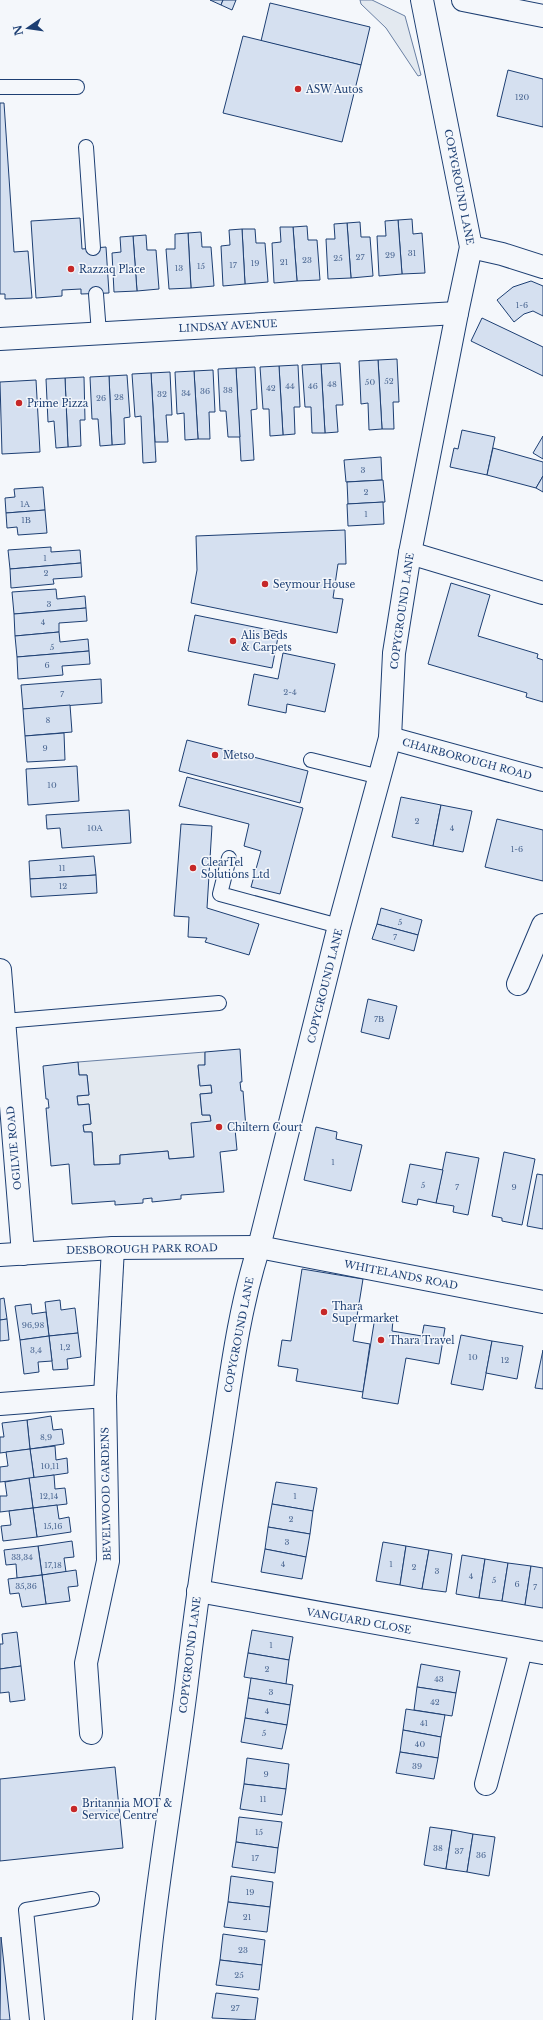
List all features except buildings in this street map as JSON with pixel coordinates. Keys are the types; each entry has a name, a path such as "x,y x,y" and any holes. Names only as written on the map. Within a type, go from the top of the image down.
{"street":[{"name":"COPYGROUND LANE","path":"144,2020 148,1975 198,1591 225,1414 245,1298 339,926 390,738 394,653 410,553 471,247 422,0"},
{"path":"463,0 543,16"},
{"path":"471,247 543,266"},
{"name":"LINDSAY AVENUE","path":"0,339 457,313"},
{"path":"410,553 543,592"},
{"name":"CHAIRBOROUGH ROAD","path":"390,738 543,780"},
{"path":"518,984 543,925"},
{"name":"OGILVIE ROAD","path":"0,970 23,1254"},
{"name":"DESBOROUGH PARK ROAD","path":"0,1255 114,1248 259,1247"},
{"name":"WHITELANDS ROAD","path":"259,1247 543,1302"},
{"name":"BEVELWOOD GARDENS","path":"91,1733 86,1663 108,1561 104,1396 114,1248"},
{"path":"0,1404 104,1396"},
{"name":"VANGUARD CLOSE","path":"198,1591 543,1653"},
{"path":"486,1784 521,1650"}],"lane":[{"path":"0,87 77,87"},
{"path":"86,147 93,248"},
{"path":"96,294 99,333"},
{"path":"311,760 380,777"},
{"path":"229,858 220,894 339,926"},
{"path":"4,1021 219,1003"},
{"path":"37,2020 26,1910 92,1899"}],"shaded area":[{"path":"360,0 372,0 405,16 421,75 418,76 386,28 361,4"},
{"path":"205,1052 205,1065 198,1066 200,1085 211,1085 212,1093 200,1094 202,1115 210,1115 211,1121 194,1157 169,1159 168,1151 120,1155 120,1164 94,1165 92,1132 84,1132 83,1125 91,1124 89,1104 78,1105 77,1096 89,1095 87,1075 79,1075 78,1062"}],"place":[{"name":"ASW Autos","path":"298,89"},
{"name":"Razzaq Place","path":"71,269"},
{"name":"Prime Pizza","path":"19,403"},
{"name":"Seymour House","path":"265,584"},
{"name":"Alis Beds & Carpets","path":"233,641"},
{"name":"Metso","path":"215,755"},
{"name":"ClearTel Solutions Ltd","path":"193,868"},
{"name":"Chiltern Court","path":"219,1127"},
{"name":"Thara Supermarket","path":"324,1312"},
{"name":"Thara Travel","path":"381,1340"},
{"name":"Britannia MOT & Service Centre","path":"74,1809"}]}
